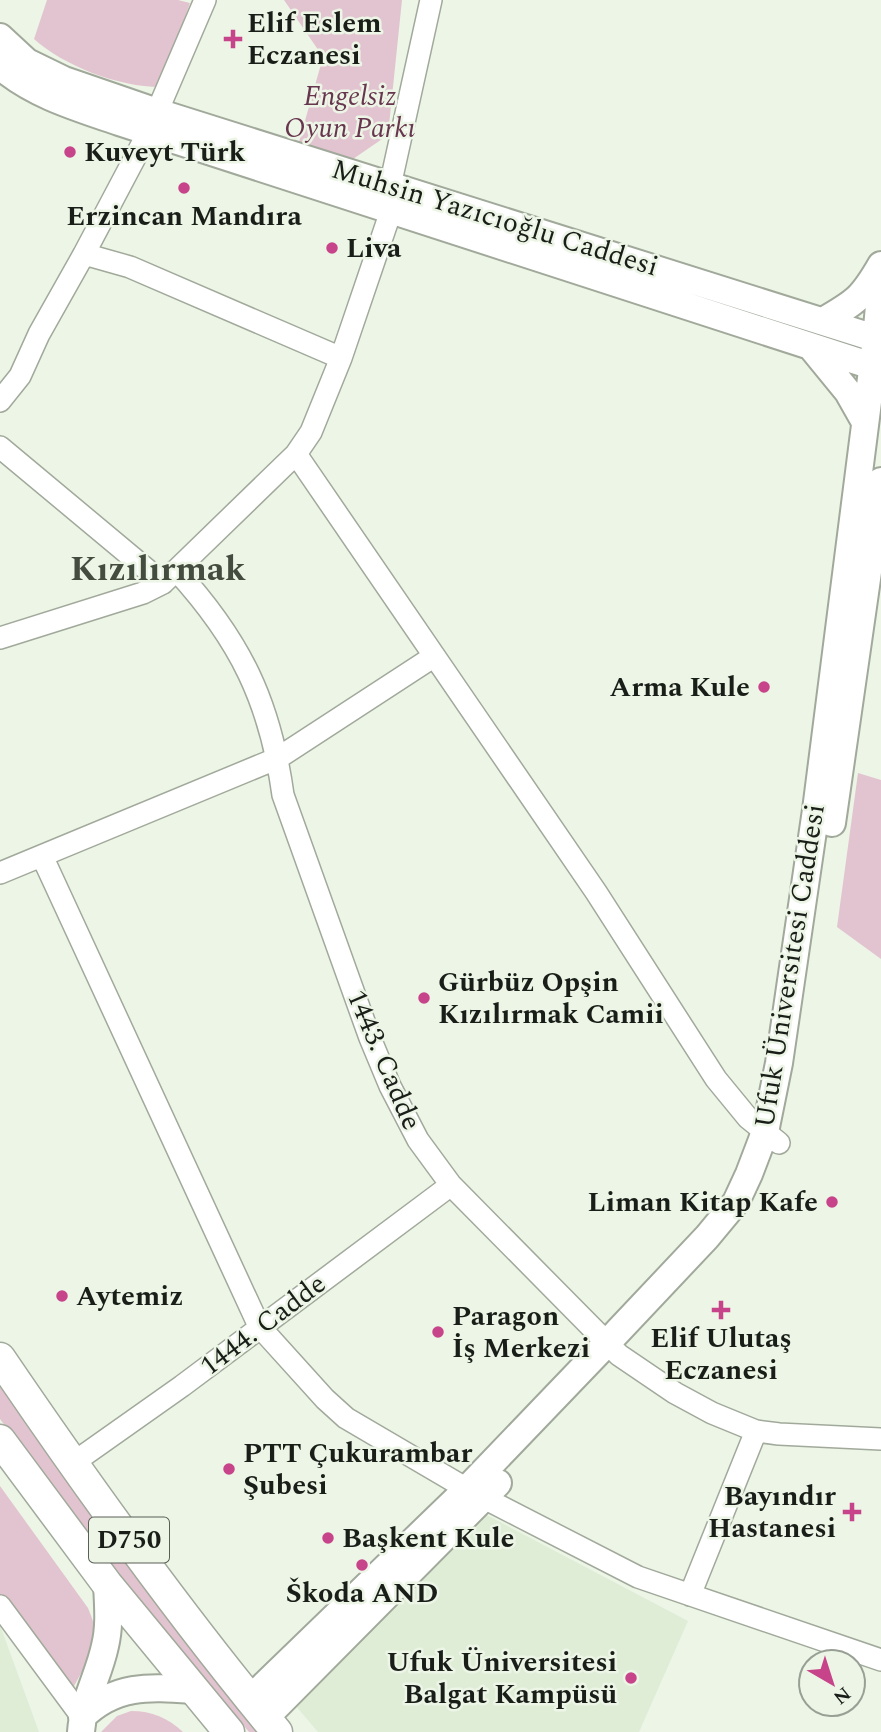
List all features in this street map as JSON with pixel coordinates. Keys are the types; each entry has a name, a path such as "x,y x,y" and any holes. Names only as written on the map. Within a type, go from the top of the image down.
{"highway":[{"name":"D750","path":"0,1358 138,1553 264,1717"},
{"path":"0,1440 107,1584 229,1732"}],"main road":[{"name":"Muhsin Yazıcıoğlu Caddesi","path":"0,37 27,62 153,122"},
{"name":"Muhsin Yazıcıoğlu Caddesi","path":"0,66 15,78 64,103 153,122 391,198 877,368"},
{"name":"Muhsin Yazıcıoğlu Caddesi","path":"391,198 823,321 879,340"},
{"path":"823,321 848,307 865,293 881,265"},
{"name":"Ufuk Üniversitesi Caddesi","path":"864,590 865,422 877,368 881,284"},
{"path":"810,346 848,393 865,422"},
{"name":"Ufuk Üniversitesi Caddesi","path":"264,1717 613,1349 724,1244 747,1215 761,1189 772,1137 790,1092 834,815 881,481"},
{"path":"82,1725 106,1642 107,1584"},
{"path":"82,1725 95,1704 125,1691 161,1688 193,1690"}],"street":[{"path":"0,401 20,376 39,334 85,254 153,122 205,0"},
{"path":"0,638 143,593 169,577 296,454 311,432 341,358 391,198 431,0"},
{"path":"85,254 130,267 341,358"},
{"name":"1443. Cadde","path":"0,447 169,577 221,624 258,690 278,758 283,795 374,1050 418,1140 451,1185 613,1349 675,1393 712,1413 756,1430 779,1434 881,1439"},
{"path":"296,454 596,892 716,1079 740,1110 772,1137"},
{"path":"0,873 278,758 433,657"},
{"path":"43,856 259,1326 325,1399 346,1418 475,1493 626,1572 881,1660"},
{"name":"1444. Cadde","path":"74,1463 182,1386 451,1185"},
{"path":"690,1595 756,1430"},
{"path":"0,1606 82,1725"}],"shaded area":[{"path":"483,1513 688,1621 639,1732 318,1732 295,1705"},
{"path":"0,1625 39,1732 0,1732"}],"green space":[{"path":"47,0 178,0 190,3 160,87 110,79 76,66 46,49 34,39"},
{"name":"Engelsiz Oyun Parkı","path":"284,0 402,0 388,135 353,159 299,142 323,57"},
{"path":"858,773 881,780 881,959 837,927"},
{"path":"0,1381 260,1732 249,1732 158,1626 49,1486 0,1419"},
{"path":"0,1486 88,1608 93,1621 95,1635 92,1650 71,1692 0,1594"},
{"path":"131,1711 159,1716 183,1732 101,1732 117,1716"}],"place":[{"name":"Elif Eslem Eczanesi","path":"233,39"},
{"name":"Kuveyt Türk","path":"70,152"},
{"name":"Erzincan Mandıra","path":"184,188"},
{"name":"Liva","path":"332,248"},
{"name":"Arma Kule","path":"764,687"},
{"name":"Gürbüz Opşin Kızılırmak Camii","path":"424,998"},
{"name":"Liman Kitap Kafe","path":"832,1202"},
{"name":"Aytemiz","path":"62,1296"},
{"name":"Elif Ulutaş Eczanesi","path":"721,1310"},
{"name":"Paragon İş Merkezi","path":"438,1332"},
{"name":"PTT Çukurambar Şubesi","path":"229,1469"},
{"name":"Bayındır Hastanesi","path":"852,1512"},
{"name":"Başkent Kule","path":"328,1538"},
{"name":"Škoda AND","path":"362,1565"},
{"name":"Ufuk Üniversitesi Balgat Kampüsü","path":"631,1678"}],"district":[{"name":"Kızılırmak","path":"158,569"}]}
